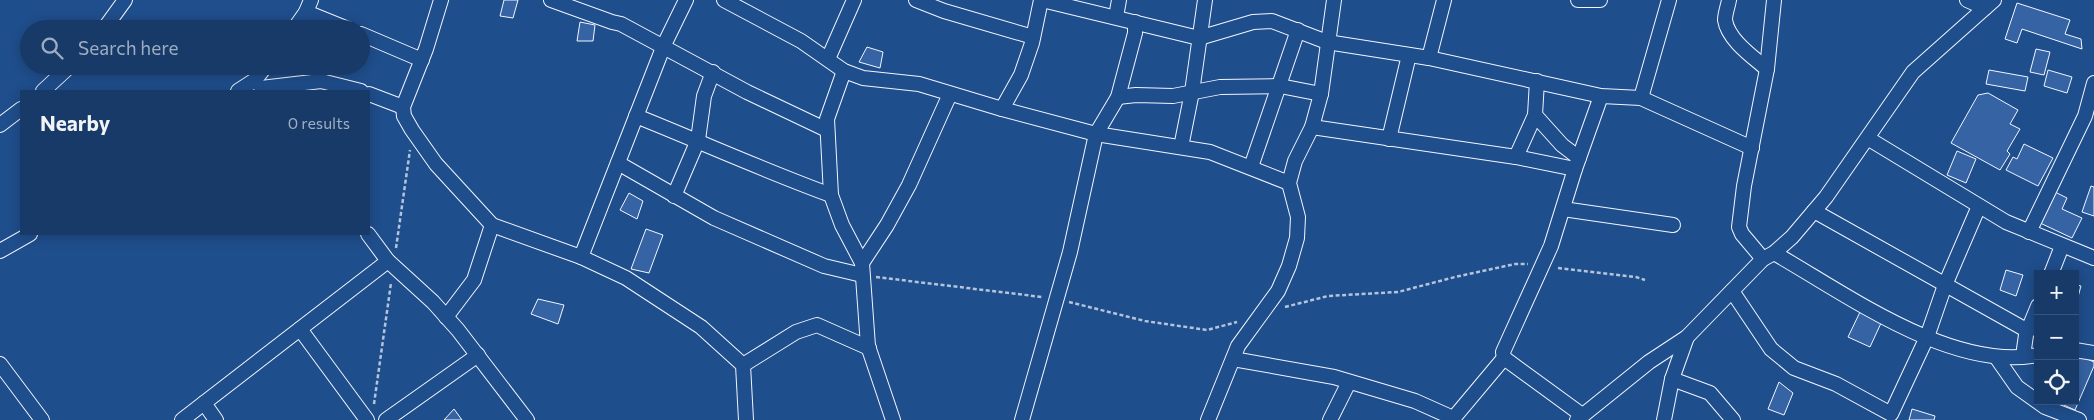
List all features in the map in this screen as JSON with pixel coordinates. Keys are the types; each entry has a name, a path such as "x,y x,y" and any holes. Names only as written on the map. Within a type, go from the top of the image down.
{"street":[{"path":"111,20 125,0"},
{"path":"441,0 422,60 403,107 404,116 412,130 436,164 492,225 581,257 626,278 701,327 743,365 746,420"},
{"path":"551,0 621,24 664,45 747,92 827,130"},
{"path":"581,257 664,45 686,0"},
{"path":"724,0 801,41 844,70 863,78 919,84 1096,134 1210,152 1289,183"},
{"path":"828,59 854,0"},
{"path":"916,0 944,11 1033,37"},
{"path":"1002,109 1021,75 1033,37 1041,0 1199,38 1253,22 1272,21 1327,42 1429,58 1601,96 1641,98 1752,148"},
{"path":"1116,17 1119,0"},
{"path":"1181,147 1192,92 1205,0"},
{"path":"1208,420 1238,346 1278,291 1289,266 1297,238 1298,217 1289,183 1295,161 1312,127 1321,94 1334,0"},
{"path":"1429,58 1444,0"},
{"path":"1578,0 1600,0"},
{"path":"1729,0 1725,19 1729,31 1767,70"},
{"path":"1774,0 1767,70 1739,226 1742,234 1769,256 1927,338 1960,350 1996,357 2034,355"},
{"path":"1967,0 1990,4"},
{"path":"1641,98 1666,1"},
{"path":"1601,96 1542,265 1503,352 1504,358 1579,417 1649,362 1687,337 1732,291 1792,237 1869,139 1914,72 1990,4"},
{"path":"300,20 309,6 333,20"},
{"path":"1022,420 1072,243 1096,134 1118,97 1135,33 1135,22"},
{"path":"673,27 680,54"},
{"path":"1251,167 1298,30"},
{"path":"370,38 422,60"},
{"path":"1389,139 1409,55"},
{"path":"844,70 827,119 831,195 862,269 869,348 893,420"},
{"path":"674,196 698,140 704,96 713,72"},
{"path":"44,90 60,75"},
{"path":"242,90 260,86 321,81 357,90"},
{"path":"1516,157 1535,115 1537,82"},
{"path":"2029,232 2092,103 2094,83"},
{"path":"1118,97 1136,94 1173,96 1220,86 1280,86 1321,94"},
{"path":"370,94 403,107"},
{"path":"862,269 909,185 950,94"},
{"path":"0,125 20,110"},
{"path":"1535,115 1577,163"},
{"path":"636,116 698,140 774,175 831,195"},
{"path":"1312,127 1516,157 1577,163"},
{"path":"1869,139 2006,222 2094,258"},
{"path":"618,163 714,218 771,242 794,254 824,266 862,269"},
{"path":"1732,291 1771,349 1794,368 1836,384 1891,414 1927,338 1945,285 1979,206"},
{"path":"1563,209 1673,225"},
{"path":"1814,211 2028,331"},
{"path":"446,317 474,280 492,225"},
{"path":"0,251 28,235"},
{"path":"369,235 388,261 446,317 527,420"},
{"path":"2053,270 2062,246"},
{"path":"182,420 388,261"},
{"path":"2023,356 2028,331 2034,315"},
{"path":"743,365 796,332 817,325 869,348"},
{"path":"300,329 367,420"},
{"path":"1664,420 1672,379 1687,337"},
{"path":"2079,351 2094,353"},
{"path":"386,420 478,356"},
{"path":"1996,357 2017,387 2045,407 2079,420"},
{"path":"1233,359 1288,367 1349,382 1415,401 1452,419 1504,358"},
{"path":"0,364 41,419"},
{"path":"1672,379 1710,393 1733,420"},
{"path":"1330,420 1349,382"},
{"path":"204,403 216,420"}],"path":[{"path":"862,269 894,280 1057,297 1145,321 1207,330 1259,316 1276,309 1328,296 1398,292 1514,264 1542,265 1645,280"}],"building":[{"path":"504,0 518,0 513,18 500,16"},
{"path":"2017,3 2070,20 2065,34 2081,39 2082,49 2022,29 2017,43 2005,39"},
{"path":"580,22 595,25 593,41 577,41"},
{"path":"867,47 883,52 880,68 859,62"},
{"path":"2036,49 2050,52 2044,75 2030,72"},
{"path":"1989,70 2028,77 2025,91 1986,84"},
{"path":"2048,70 2072,77 2067,93 2044,86"},
{"path":"1988,93 2018,110 2010,124 2020,129 2007,151 2010,154 2000,170 1951,143 1978,95"},
{"path":"2024,144 2053,158 2038,186 2006,170 2013,157 2017,159"},
{"path":"1957,151 1976,159 1966,183 1947,175"},
{"path":"2091,186 2094,187 2094,216 2082,212"},
{"path":"2053,191 2067,198 2062,209 2082,218 2072,238 2038,222"},
{"path":"629,193 643,201 637,219 620,210"},
{"path":"646,229 663,235 649,273 631,269"},
{"path":"2006,270 2023,275 2016,296 2000,290"},
{"path":"538,299 564,305 558,324 531,314"},
{"path":"1861,310 1882,321 1870,347 1848,337"},
{"path":"2079,355 2094,362 2079,401"},
{"path":"1779,382 1793,393 1784,415 1768,409"},
{"path":"2064,405 2077,405 2075,410"},
{"path":"454,409 462,420 444,420"},
{"path":"1912,409 1935,416 1934,420 1909,420"}]}
